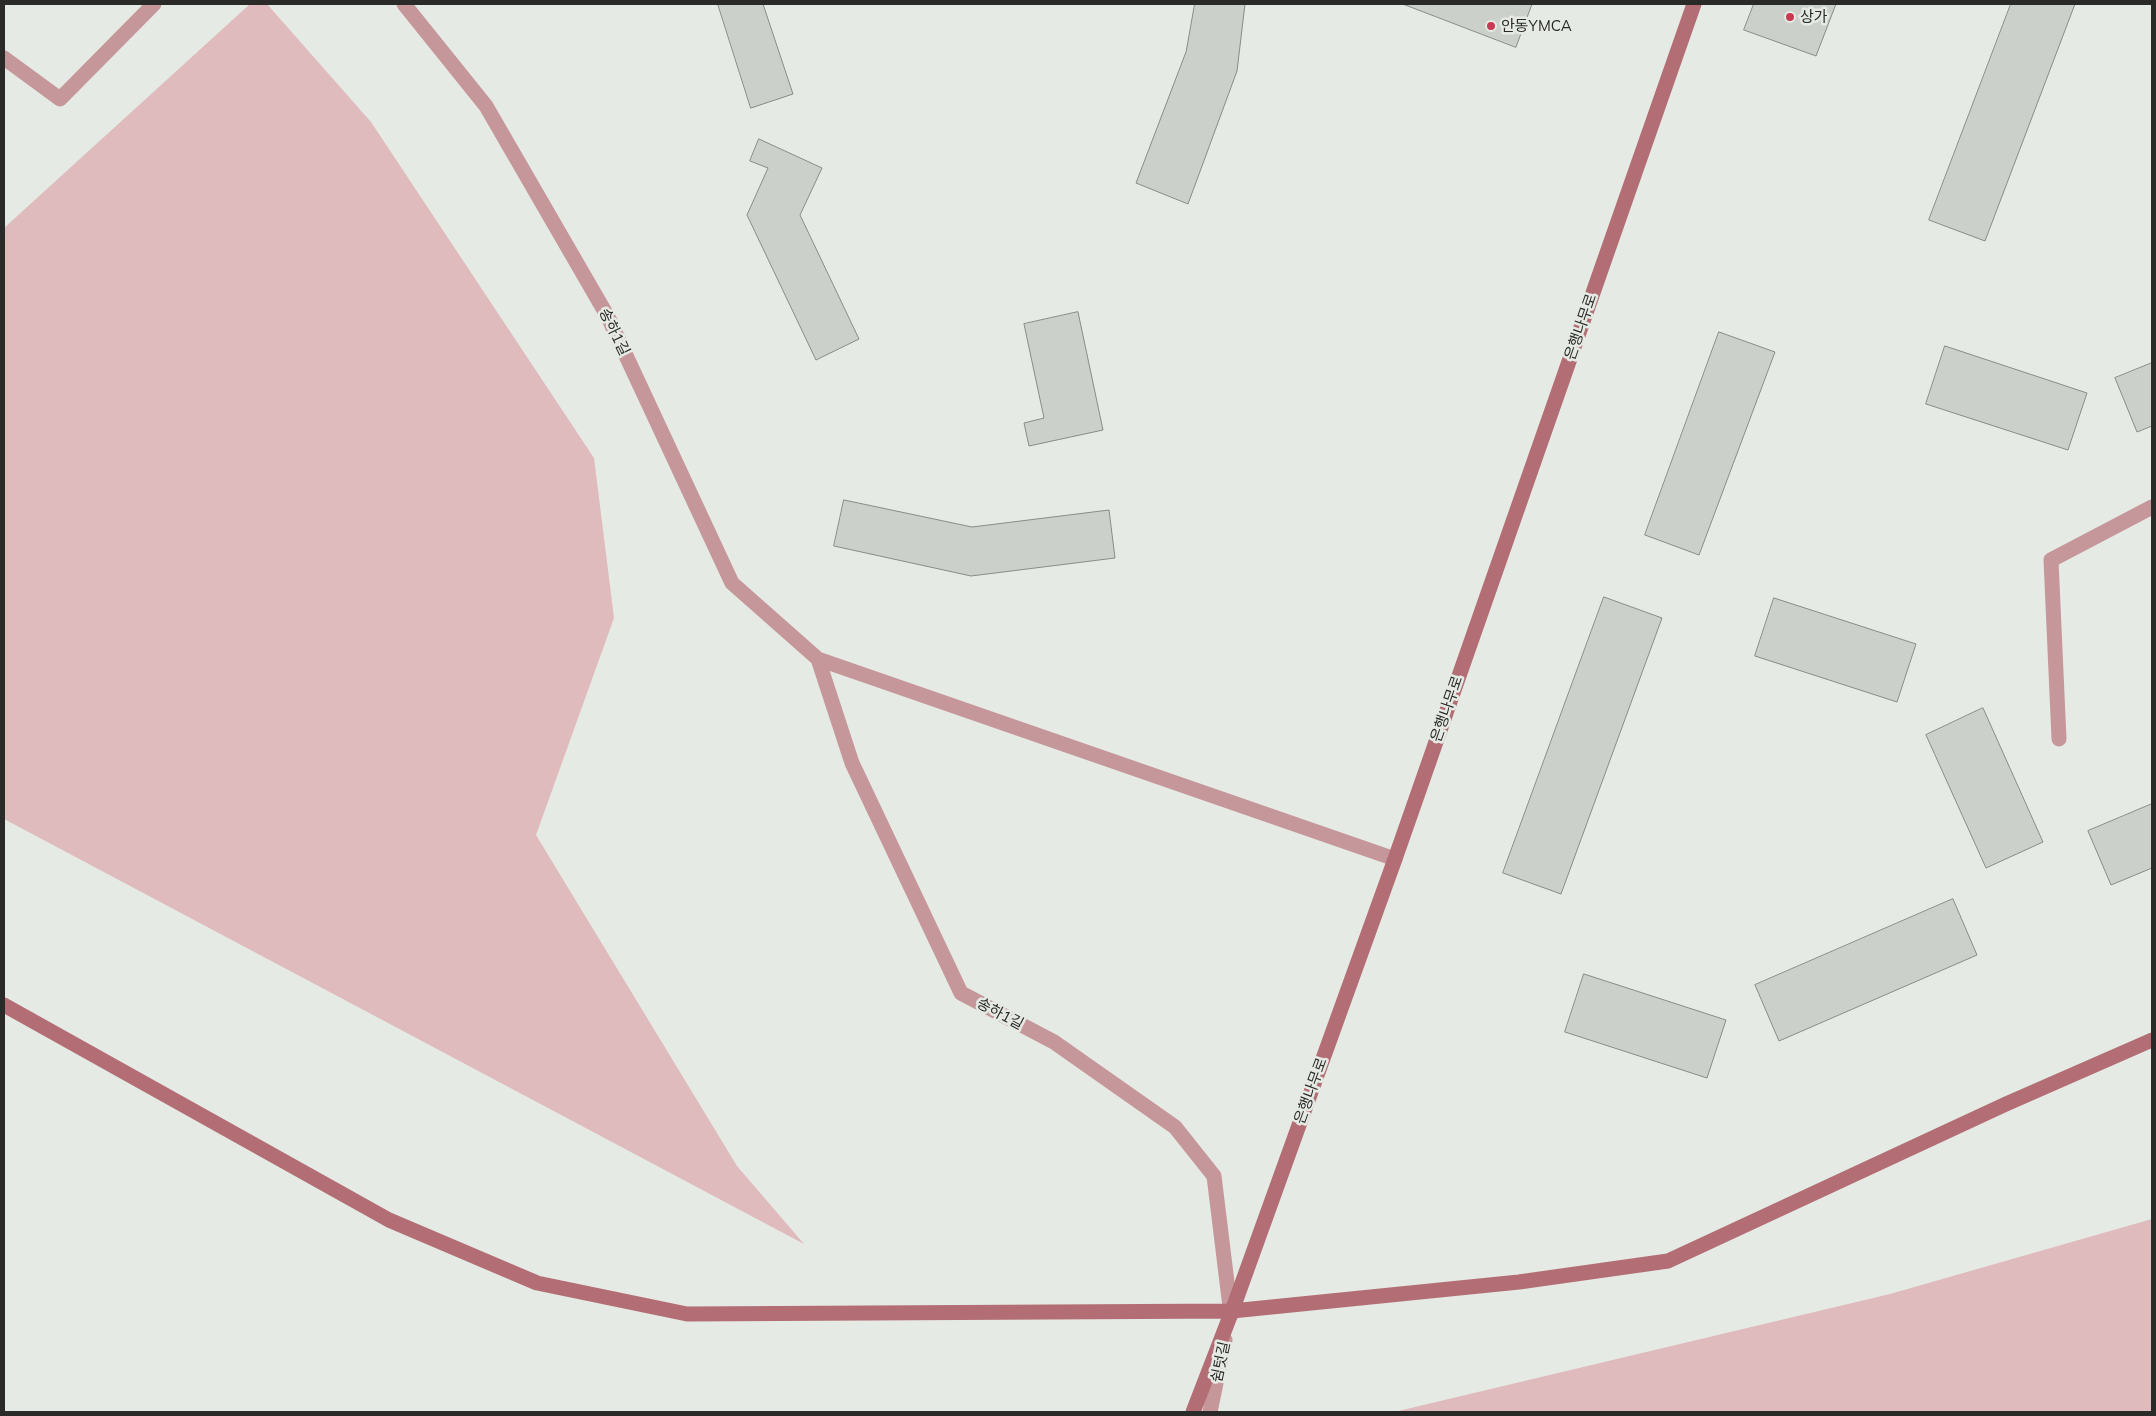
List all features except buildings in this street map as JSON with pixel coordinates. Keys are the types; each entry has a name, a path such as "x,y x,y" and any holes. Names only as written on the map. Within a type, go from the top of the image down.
{"street":[{"path":"4,58 60,99 154,4"},
{"name":"송하1길","path":"404,4 486,106 608,317 732,583 818,659 1395,859"},
{"name":"은행나무로","path":"1193,1412 1232,1312 1395,859 1694,4"},
{"path":"2059,739 2051,560 2152,507"},
{"name":"송하1길","path":"818,659 852,763 961,993 1054,1042 1176,1127 1214,1176 1232,1312"},
{"path":"4,1004 389,1220 537,1283 687,1314 1232,1312 1519,1282 1668,1261 2006,1104 2152,1040"},
{"name":"쉼텃길","path":"1210,1412 1232,1312"}],"shaded area":[{"path":"250,4 267,4 371,122 594,458 614,618 536,835 737,1166 804,1244 4,819 4,228"},
{"path":"2152,1219 2152,1412 1394,1412 1890,1294"}],"place":[{"name":"상가","path":"1790,17"},
{"name":"안동YMCA","path":"1491,26"}]}
